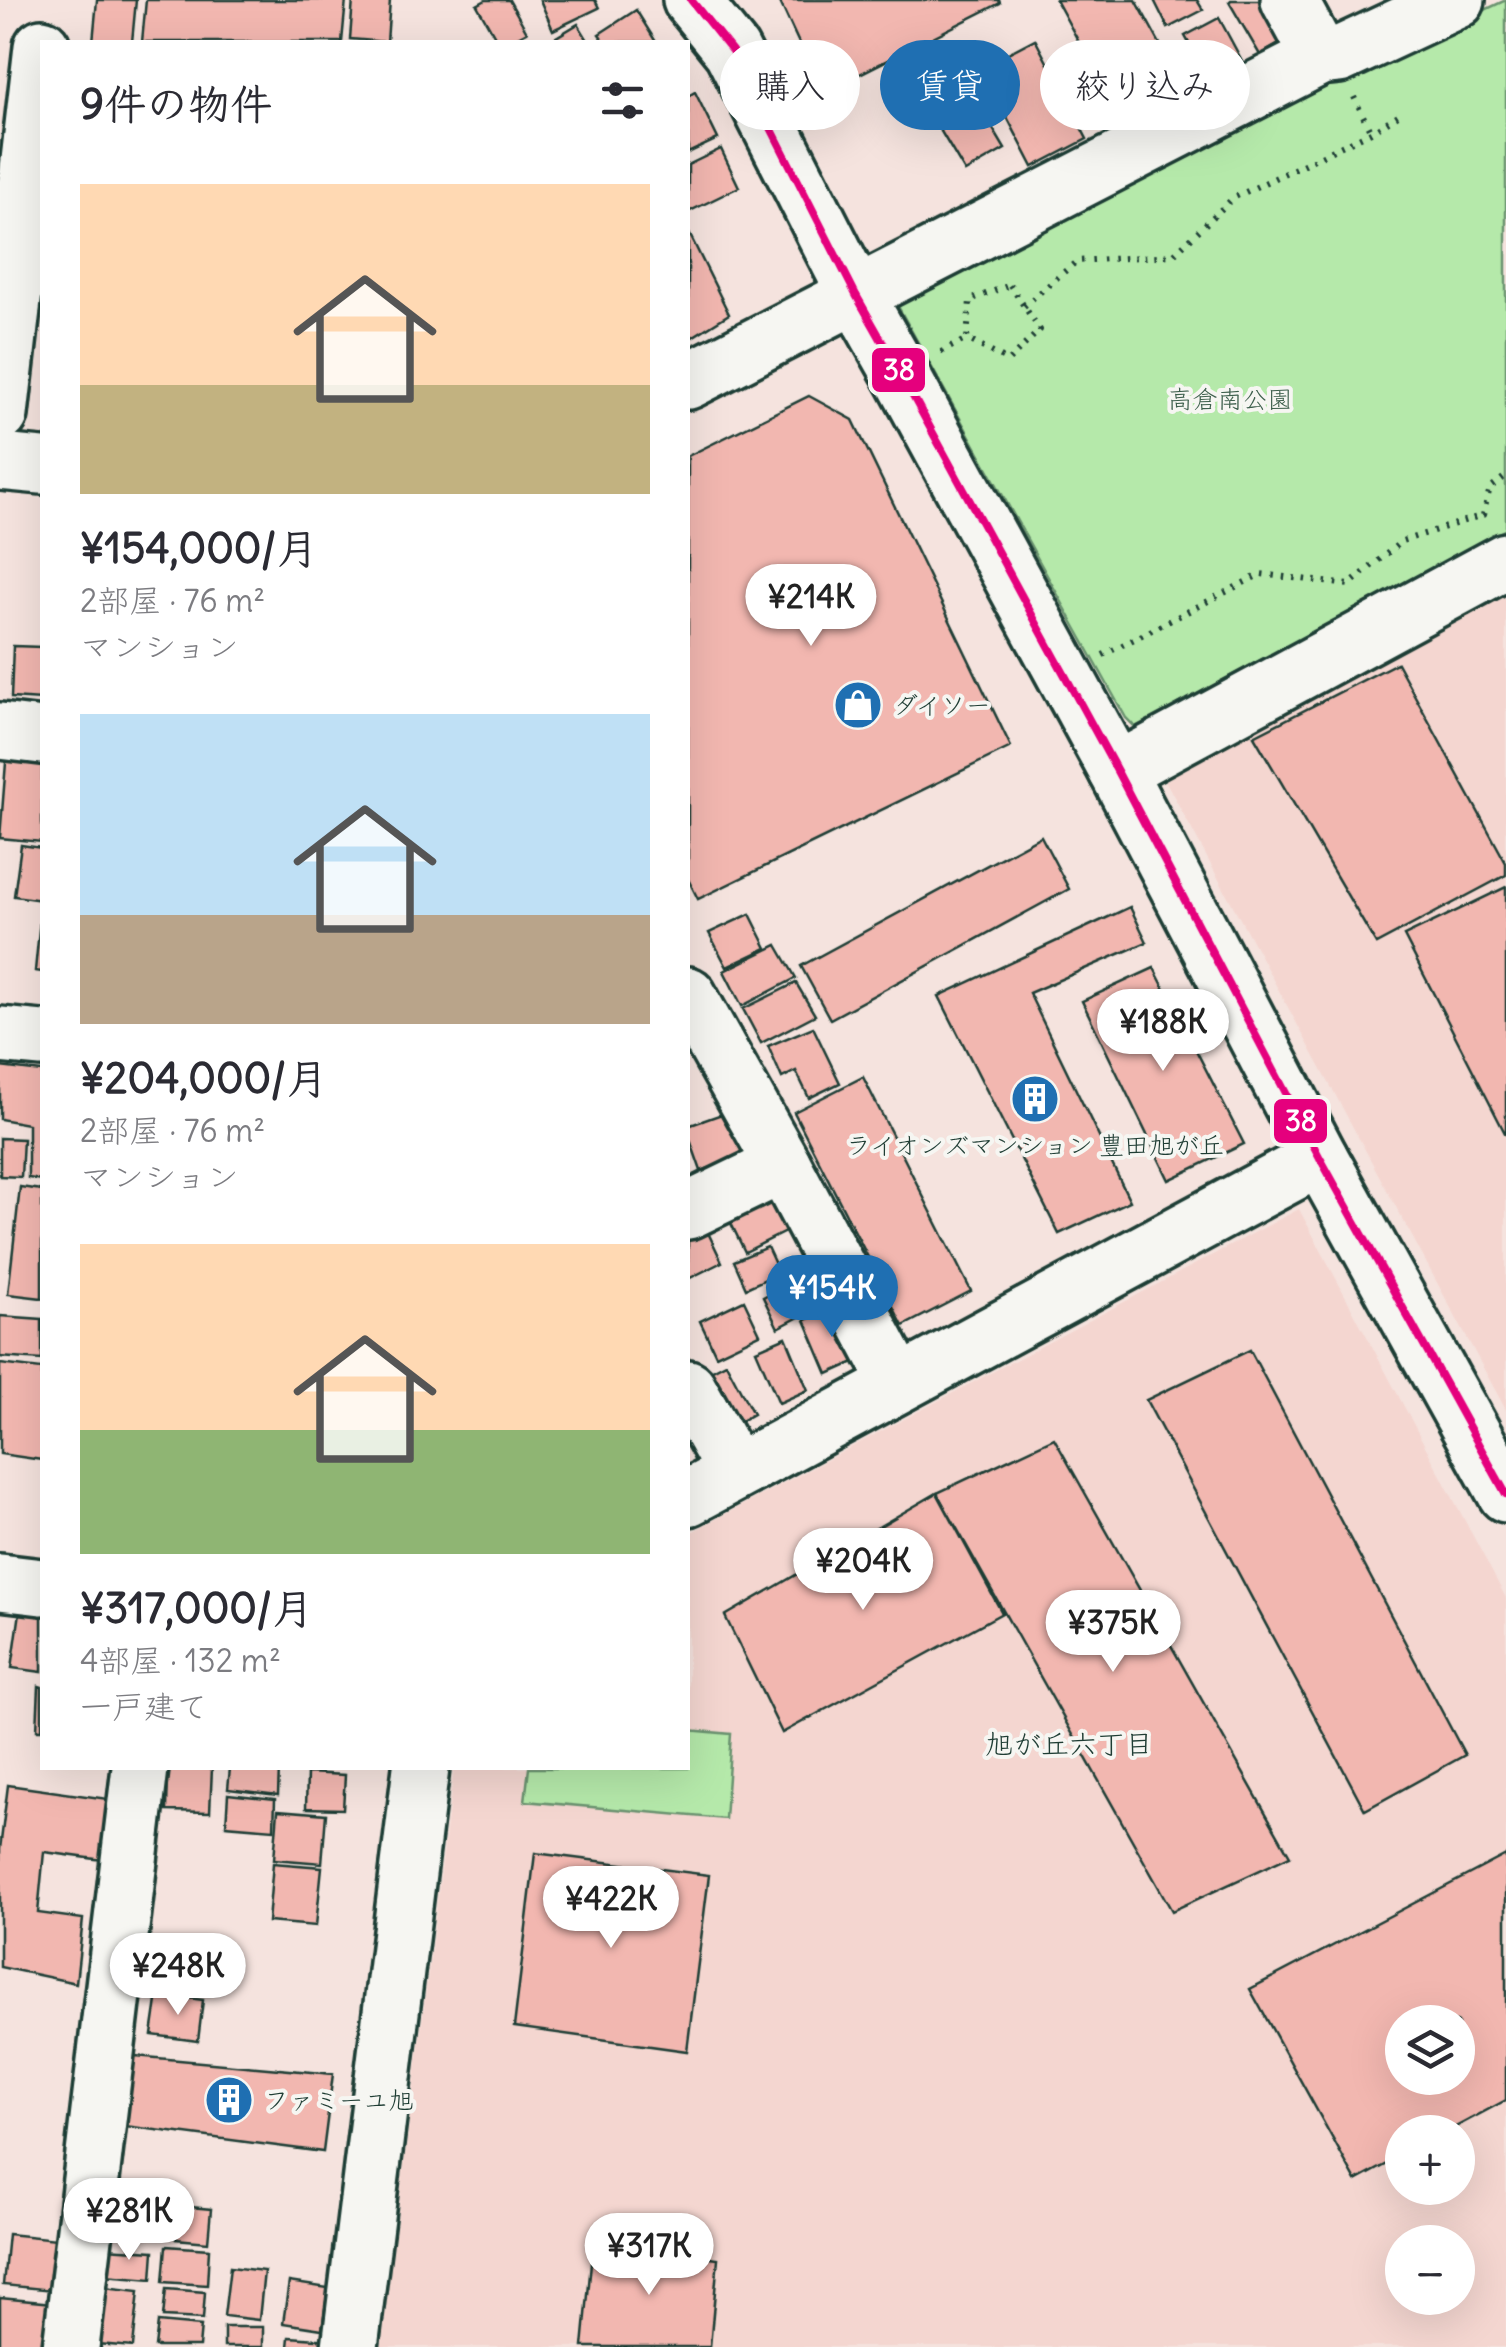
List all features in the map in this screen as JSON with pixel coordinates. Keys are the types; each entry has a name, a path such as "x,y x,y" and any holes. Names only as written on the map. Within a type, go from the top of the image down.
{"street":[{"path":"43,40 48,0"},
{"path":"691,0 732,51 856,295 1116,770 1320,1158 1506,1494"},
{"path":"1289,0 1320,57"},
{"path":"690,379 1320,57 1339,55 1457,0"},
{"path":"0,414 40,70"},
{"path":"0,462 40,466"},
{"path":"1116,770 1506,561"},
{"path":"0,731 40,736"},
{"path":"690,998 899,1384"},
{"path":"0,1035 40,1039"},
{"path":"690,1497 1320,1158"},
{"path":"690,1210 783,1165"},
{"path":"690,1392 735,1472"},
{"path":"0,1582 40,1587"},
{"path":"72,2347 140,1770"},
{"path":"350,2347 421,1770"}],"path":[{"path":"1024,306 1077,261 1173,255 1232,198 1371,132 1403,112"},
{"path":"1010,285 1040,330 1008,361 967,339 970,300 1010,285"},
{"path":"928,360 967,339"},
{"path":"1094,660 1261,574 1348,585 1402,541 1483,515 1490,488 1506,476"}],"shaded area":[{"path":"1506,592 1506,1410 1165,780"},
{"path":"1299,1209 1506,1598 1506,2347 381,2347 454,1770 690,1770 690,1533"}],"green space":[{"name":"高倉南公園","path":"1506,0 1506,529 1135,727 1126,718 889,290 1229,130 1250,130 1250,120"},
{"path":"690,1730 731,1734 725,1819 525,1801 529,1770 690,1770"}],"building":[{"path":"97,0 136,0 132,40 93,40"},
{"path":"146,0 346,0 342,40 142,40"},
{"path":"353,0 390,0 387,40 350,39"},
{"path":"486,0 509,0 527,32 512,40 497,40 477,5"},
{"path":"540,0 595,0 599,8 553,30"},
{"path":"779,0 1000,3 927,40 880,40 880,64 860,74 860,40 797,40"},
{"path":"1056,0 1136,0 1158,40 1078,40"},
{"path":"1154,0 1197,0 1203,10 1168,28"},
{"path":"1231,0 1274,0 1294,35 1260,55"},
{"path":"636,10 655,40 604,40 599,34"},
{"path":"1219,18 1231,40 1187,40 1185,36"},
{"path":"578,24 588,40 554,40"},
{"path":"1035,39 1040,49 1040,130 1082,130 1087,139 1033,167 1014,130 1020,130 1020,47"},
{"path":"695,92 718,139 690,152 690,95"},
{"path":"940,130 994,130 1005,149 965,172"},
{"path":"721,149 739,187 690,211 690,164"},
{"path":"690,235 729,314 690,338"},
{"path":"809,396 853,420 1011,747 698,899 690,883 690,455"},
{"path":"13,646 40,647 40,700 11,698"},
{"path":"1397,663 1506,863 1506,875 1376,944 1254,736"},
{"path":"7,750 40,754 40,842 0,838"},
{"path":"1041,836 1069,889 830,1019 801,966"},
{"path":"21,845 40,848 40,900 14,896"},
{"path":"1506,887 1506,1135 1404,936"},
{"name":"ライオンズマンション 豊田旭が丘","path":"1130,907 1147,942 1029,993 1130,1201 1059,1234 939,996"},
{"path":"750,914 767,948 727,967 709,933"},
{"path":"40,919 40,972 35,971"},
{"path":"777,945 796,978 742,1006 724,971"},
{"path":"1154,968 1244,1144 1169,1180 1082,1001"},
{"path":"796,983 815,1015 761,1043 743,1009"},
{"path":"813,1027 840,1083 809,1098 796,1071 782,1078 768,1046"},
{"path":"0,1067 40,1072 40,1180 28,1178 28,1124 0,1119"},
{"path":"863,1077 971,1291 903,1326 794,1112"},
{"path":"733,1110 749,1154 701,1171 690,1140 690,1125"},
{"path":"0,1138 23,1139 21,1177 0,1176"},
{"path":"20,1187 40,1190 40,1298 8,1294"},
{"path":"770,1192 789,1230 745,1252 726,1213"},
{"path":"702,1220 722,1262 690,1278 690,1226"},
{"path":"767,1247 779,1273 746,1288 734,1261"},
{"path":"803,1276 818,1307 778,1328 763,1297"},
{"path":"744,1300 760,1334 716,1355 700,1321"},
{"path":"836,1307 859,1360 828,1374 805,1320"},
{"path":"0,1316 40,1319 40,1360 0,1357"},
{"path":"786,1337 808,1390 779,1403 756,1350"},
{"path":"1250,1350 1465,1755 1365,1810 1146,1400"},
{"path":"726,1363 753,1414 724,1430 697,1378"},
{"path":"0,1364 40,1369 40,1460 0,1454"},
{"path":"1054,1438 1290,1856 1172,1911 937,1493"},
{"path":"937,1493 1002,1613 782,1733 725,1616"},
{"path":"23,1591 40,1594 40,1672 12,1668"},
{"path":"39,1686 40,1730 37,1730"},
{"path":"168,1770 212,1770 210,1812 167,1811"},
{"path":"230,1770 279,1770 278,1795 228,1789"},
{"path":"307,1773 345,1775 343,1809 306,1808"},
{"path":"8,1785 108,1799 103,1860 44,1852 38,1913 83,1919 76,1983 0,1967 0,1849"},
{"path":"228,1794 275,1799 274,1829 226,1825"},
{"path":"278,1810 326,1814 322,1863 274,1859"},
{"path":"535,1853 709,1875 687,2051 514,2027"},
{"path":"1506,1855 1506,2100 1475,2117 1385,2115 1385,2165 1356,2181 1250,1989"},
{"path":"273,1863 322,1867 316,1926 268,1922"},
{"path":"158,1994 203,2000 198,2041 152,2035"},
{"name":"ファミーユ旭","path":"135,2056 333,2074 323,2152 125,2126"},
{"path":"113,2198 159,2202 156,2234 110,2230"},
{"path":"179,2206 211,2209 208,2242 176,2239"},
{"path":"8,2234 57,2239 52,2290 3,2285"},
{"path":"593,2242 718,2258 710,2347 583,2347"},
{"path":"166,2246 209,2249 207,2285 163,2282"},
{"path":"105,2248 154,2251 152,2279 104,2275"},
{"path":"230,2267 264,2271 259,2320 224,2316"},
{"path":"289,2282 328,2288 322,2329 283,2323"},
{"path":"104,2287 139,2291 133,2347 98,2344"},
{"path":"166,2289 205,2292 203,2319 163,2317"},
{"path":"0,2298 52,2303 48,2347 0,2344"},
{"path":"158,2322 201,2326 199,2347 155,2347"},
{"path":"224,2327 263,2327 263,2347 224,2347"},
{"path":"289,2337 331,2340 330,2347 288,2347"}],"transit line":[{"name":"38","path":"691,0 732,51 856,295 1117,771 1320,1158 1506,1494"}],"place":[{"name":"ダイソー","path":"858,705"},
{"name":"ライオンズマンション 豊田旭が丘","path":"1035,1099"},
{"name":"ファミーユ旭","path":"229,2100"}],"district":[{"name":"旭が丘六丁目","path":"1069,1744"}]}
